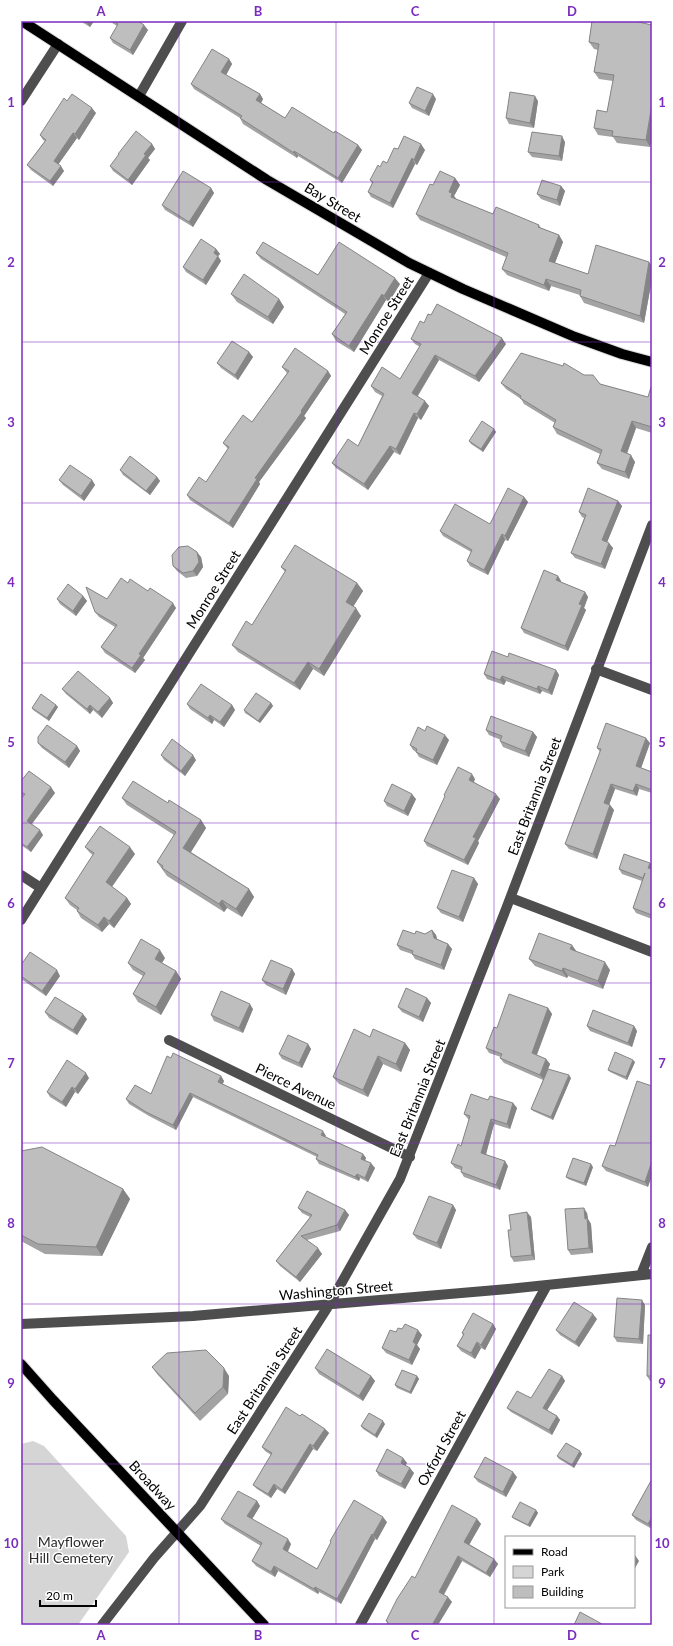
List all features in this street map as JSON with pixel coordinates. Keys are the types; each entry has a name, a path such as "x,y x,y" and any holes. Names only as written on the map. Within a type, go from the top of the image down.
{"main road":[{"name":"Bay Street","path":"22,21 308,205 429,273 575,337 622,354 652,362"},
{"name":"Broadway","path":"21,1364 264,1625"}],"street":[{"path":"139,96 182,21"},
{"path":"21,101 58,44"},
{"name":"Monroe Street","path":"21,920 429,273"},
{"name":"East Britannia Street","path":"102,1625 154,1558 200,1506 329,1305 400,1179 410,1157 511,898 596,669 652,525"},
{"path":"596,669 652,690"},
{"path":"21,875 41,888"},
{"path":"511,898 652,952"},
{"name":"Pierce Avenue","path":"169,1040 410,1157"},
{"path":"642,1275 652,1247"},
{"name":"Washington Street","path":"21,1324 193,1316 329,1305 652,1274"},
{"name":"Oxford Street","path":"360,1625 547,1285"}],"green space":[{"name":"Mayflower Hill Cemetery","path":"33,1441 44,1446 126,1536 129,1552 78,1625 21,1625 21,1444"}],"building":[{"path":"114,21 138,21 144,25 130,50 110,38 118,24"},
{"path":"592,21 634,21 652,25 652,104 646,140 612,136 613,131 594,128 597,110 607,112 614,75 594,72 599,44 589,42"},
{"path":"212,49 229,59 221,72 260,94 256,100 285,118 292,107 334,133 335,131 358,145 338,178 294,151 294,153 240,118 242,116 191,84"},
{"path":"417,87 433,94 425,111 409,103"},
{"path":"510,92 535,96 530,123 506,118"},
{"path":"72,94 92,108 75,134 73,133 54,161 61,166 50,181 27,165 46,140 40,135 64,98 67,101"},
{"path":"136,131 152,144 128,180 110,166"},
{"path":"532,132 562,136 559,156 528,152"},
{"path":"404,136 421,144 414,160 412,158 390,203 368,192 373,182 370,180 378,165 380,167 383,161 387,163 394,148 398,149"},
{"path":"183,171 211,188 189,222 162,205"},
{"path":"440,171 455,178 449,192 452,193 451,197 493,214 496,207 539,225 538,227 559,235 549,261 588,274 596,245 649,262 640,316 580,296 581,290 546,279 544,285 502,269 508,253 416,214 430,184 433,185"},
{"path":"542,180 561,186 557,200 537,194"},
{"path":"201,239 216,249 214,253 218,256 203,280 183,267"},
{"path":"263,242 318,275 339,242 395,278 384,296 382,294 349,346 332,334 347,312 256,253"},
{"path":"244,274 279,299 268,317 231,294"},
{"path":"437,304 502,338 475,376 435,355 412,393 425,401 417,414 414,413 396,449 390,446 364,484 332,463 348,439 358,446 384,394 371,386 382,367 400,379 421,344 411,339 420,321 424,323 428,314 431,315"},
{"path":"232,341 249,352 235,375 217,363"},
{"path":"295,348 328,371 301,411 302,412 255,478 257,479 229,523 187,495 199,477 206,482 229,447 223,443 243,415 252,422 289,371 282,367"},
{"path":"521,353 563,366 564,363 584,375 593,375 600,384 648,397 651,387 652,388 652,427 632,421 621,451 631,455 625,472 597,463 602,450 553,427 556,420 520,398 521,396 501,383"},
{"path":"482,421 494,429 481,449 469,441"},
{"path":"130,456 157,477 146,491 120,470"},
{"path":"70,465 92,480 81,496 59,480"},
{"path":"508,488 524,497 505,536 502,534 484,570 467,561 472,550 440,531 455,504 490,524"},
{"path":"588,488 618,501 602,540 609,543 601,564 571,553 586,515 579,512"},
{"path":"295,545 357,583 346,602 356,608 319,669 308,662 294,683 232,645 246,621 252,625 286,570 281,567"},
{"path":"188,546 197,552 199,562 193,571 183,573 173,566 172,555 179,547"},
{"path":"544,570 558,576 556,580 585,592 579,604 582,605 565,646 521,628"},
{"path":"121,578 128,583 130,579 148,591 150,588 173,603 139,654 141,655 132,668 101,647 117,625 95,612 86,587 107,599"},
{"path":"68,584 83,596 73,611 57,599"},
{"path":"492,651 508,657 509,653 556,670 548,690 538,686 537,689 502,676 500,680 484,674"},
{"path":"78,671 110,698 98,712 90,705 87,709 62,689"},
{"path":"201,684 232,705 220,722 210,715 208,718 187,704"},
{"path":"256,693 271,703 258,721 244,710"},
{"path":"41,694 56,705 47,718 32,708"},
{"path":"491,716 533,732 525,751 500,741 502,736 486,730"},
{"path":"606,723 646,738 636,766 652,772 652,790 636,784 633,791 611,784 604,803 610,805 593,854 565,844 601,749 597,748"},
{"path":"47,725 77,746 65,762 38,743 38,737"},
{"path":"427,726 445,735 433,760 416,752 417,749 410,745 418,727 425,731"},
{"path":"172,739 193,755 181,771 161,755"},
{"path":"458,767 472,774 469,780 496,794 473,837 476,838 464,860 424,841"},
{"path":"29,771 51,787 27,821 40,830 27,847 21,843 21,799 25,794 21,792 21,781"},
{"path":"133,781 168,803 169,800 201,820 183,848 249,889 236,909 222,900 219,904 162,868 163,866 157,862 176,832 122,798"},
{"path":"392,784 412,794 404,811 384,801"},
{"path":"100,826 130,847 106,882 127,898 109,921 104,917 98,925 77,911 79,908 65,898 94,853 85,847"},
{"path":"624,854 650,863 648,868 652,869 652,915 633,908 645,873 643,878 619,869"},
{"path":"452,870 474,878 459,917 437,908"},
{"path":"403,930 415,934 416,931 425,934 432,930 434,938 448,944 441,965 412,954 413,951 397,945"},
{"path":"539,933 572,945 570,949 605,962 598,981 563,968 562,971 529,959"},
{"path":"141,939 160,950 155,959 176,971 156,1007 133,994 145,973 128,963"},
{"path":"30,952 57,970 42,991 21,976 21,965"},
{"path":"271,960 292,969 283,989 262,980"},
{"path":"406,988 427,998 419,1017 398,1007"},
{"path":"221,991 250,1004 239,1028 211,1015"},
{"path":"509,994 548,1008 532,1053 546,1059 540,1075 500,1058 502,1054 486,1048 494,1027 497,1028"},
{"path":"55,997 83,1014 73,1030 45,1012"},
{"path":"593,1010 634,1026 628,1043 587,1026"},
{"path":"354,1029 370,1037 373,1029 405,1043 396,1064 378,1056 363,1090 333,1077"},
{"path":"288,1035 308,1044 299,1063 279,1054"},
{"path":"615,1052 633,1060 626,1077 608,1070"},
{"path":"173,1053 221,1076 218,1082 323,1131 321,1135 363,1154 361,1159 371,1163 365,1178 357,1174 355,1177 316,1159 318,1155 190,1093 173,1125 146,1112 126,1099 135,1085 151,1094 167,1056 171,1058"},
{"path":"67,1060 86,1073 75,1089 72,1087 62,1102 47,1092"},
{"path":"548,1069 569,1075 551,1117 531,1109"},
{"path":"637,1081 652,1086 652,1161 645,1182 602,1166 610,1145 615,1146"},
{"path":"471,1094 488,1100 490,1096 513,1103 507,1124 491,1119 481,1153 505,1161 496,1185 461,1172 462,1167 451,1163 458,1144 461,1146 470,1116 464,1114"},
{"path":"42,1147 123,1189 96,1247 38,1244 21,1235 21,1151"},
{"path":"573,1158 591,1164 584,1183 566,1177"},
{"path":"307,1191 345,1210 337,1225 301,1236 318,1248 296,1277 276,1261 312,1215 298,1208"},
{"path":"429,1196 453,1205 437,1243 413,1234"},
{"path":"584,1208 585,1219 587,1218 589,1248 568,1250 565,1209"},
{"path":"527,1212 532,1255 511,1257 508,1230 511,1230 509,1215"},
{"path":"617,1298 642,1300 639,1339 614,1337"},
{"path":"574,1302 593,1314 575,1342 556,1330"},
{"path":"473,1313 493,1324 481,1345 477,1342 471,1353 457,1346"},
{"path":"405,1324 418,1330 413,1342 416,1344 409,1360 382,1348 390,1330 396,1332 398,1328 402,1329"},
{"path":"648,1335 652,1335 652,1376 647,1376"},
{"path":"327,1349 371,1376 359,1396 315,1368"},
{"path":"206,1350 224,1368 223,1387 195,1413 152,1367 167,1353"},
{"path":"549,1369 562,1376 543,1408 557,1416 549,1430 507,1408 517,1391 531,1398"},
{"path":"402,1370 417,1376 410,1392 395,1385"},
{"path":"286,1407 300,1416 302,1414 325,1429 313,1446 310,1444 282,1490 274,1484 268,1494 253,1485 272,1453 262,1447"},
{"path":"369,1413 383,1421 375,1435 361,1426"},
{"path":"566,1443 580,1451 572,1465 557,1456"},
{"path":"387,1449 403,1458 401,1463 410,1468 401,1484 376,1471"},
{"path":"485,1457 513,1472 503,1492 474,1477"},
{"path":"652,1479 652,1517 648,1524 632,1515"},
{"path":"238,1491 257,1501 247,1516 288,1539 283,1549 317,1569 331,1542 330,1541 354,1500 383,1517 373,1535 372,1534 337,1599 315,1587 314,1589 274,1566 271,1572 252,1561 262,1543 221,1519"},
{"path":"520,1502 536,1510 528,1525 512,1517"},
{"path":"452,1505 477,1519 464,1542 494,1559 486,1573 458,1556 439,1592 448,1597 432,1625 387,1625 388,1622 386,1621 397,1599 412,1576 415,1578"},
{"path":"580,1612 604,1625 574,1625"}]}
